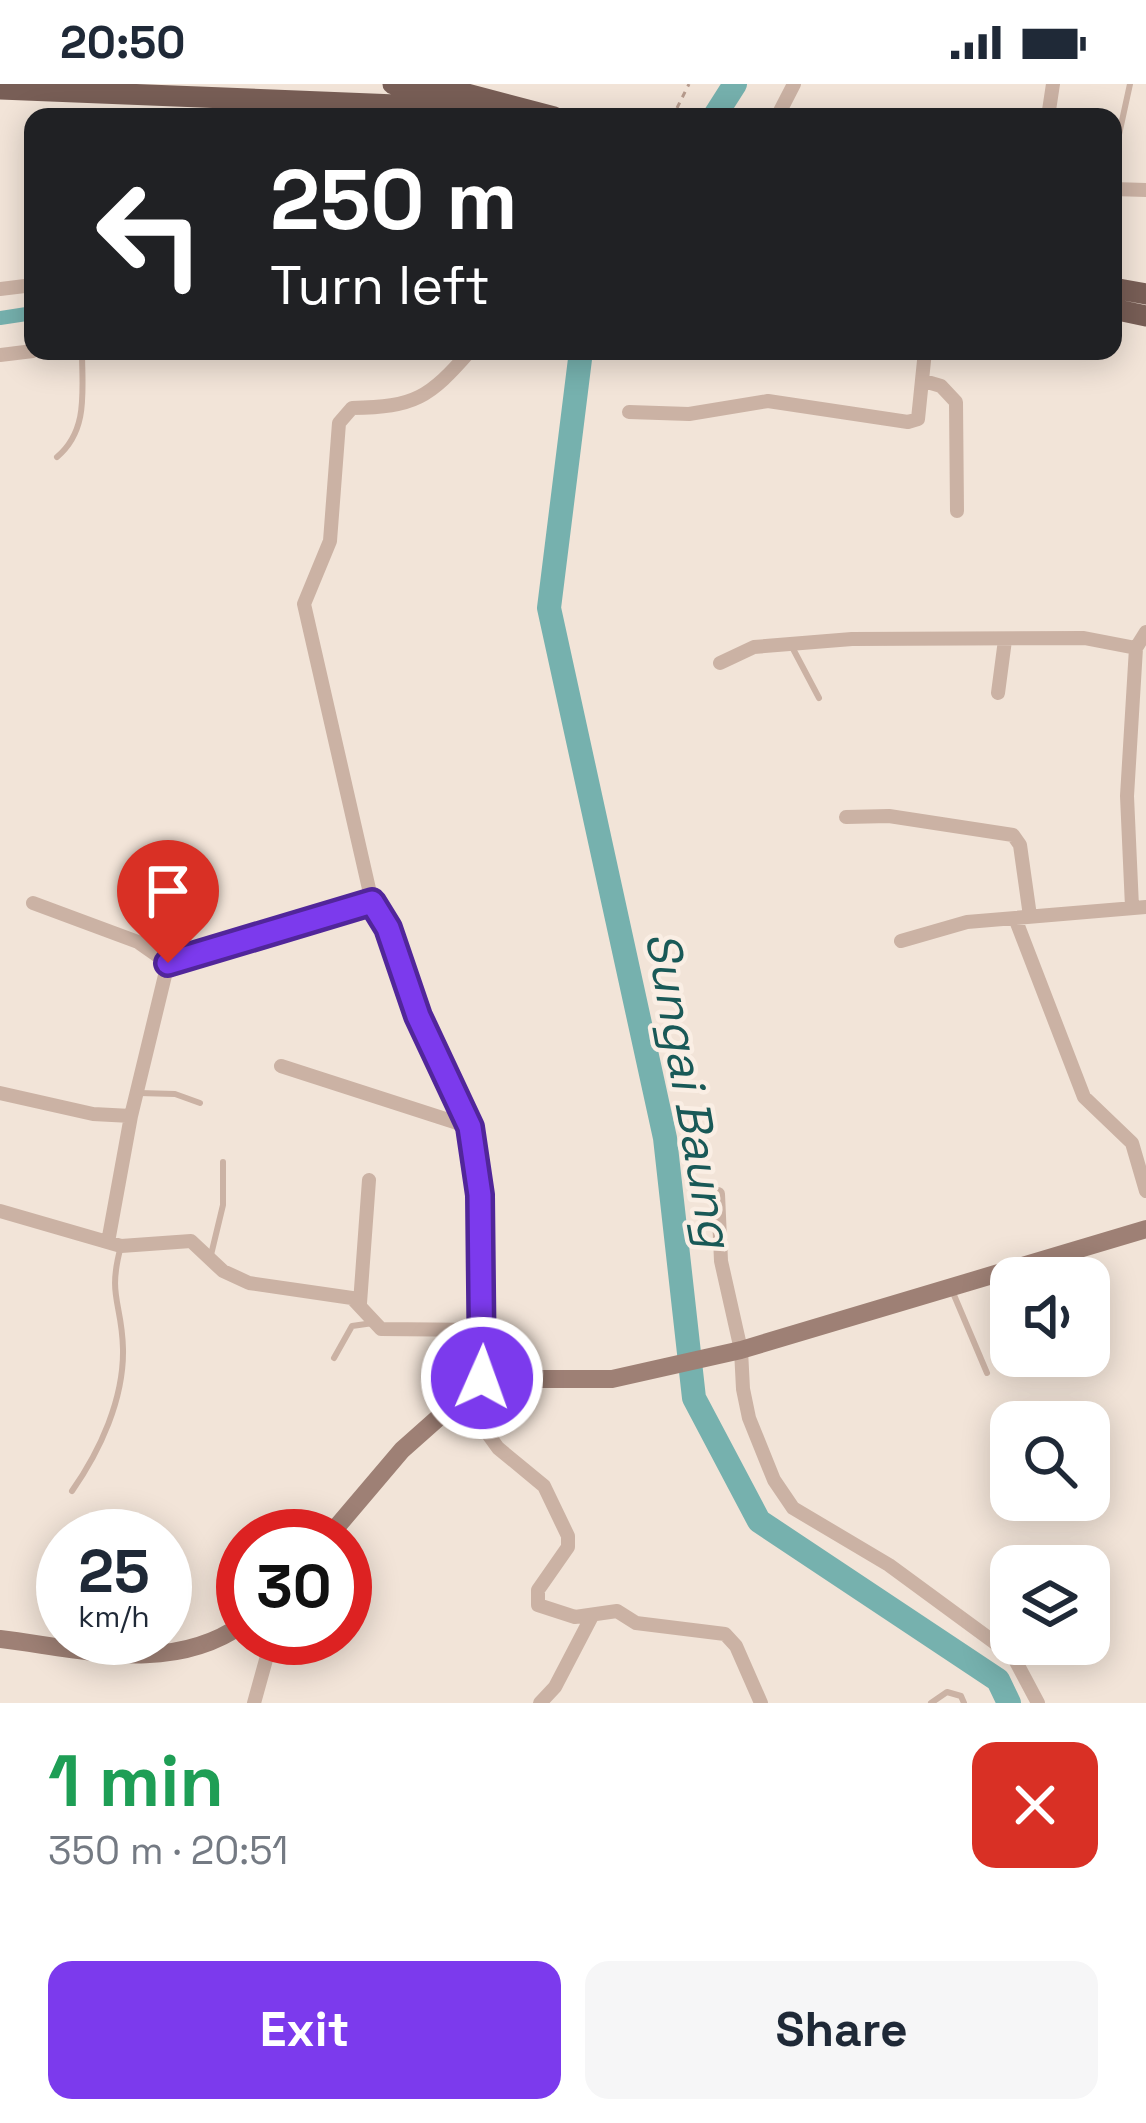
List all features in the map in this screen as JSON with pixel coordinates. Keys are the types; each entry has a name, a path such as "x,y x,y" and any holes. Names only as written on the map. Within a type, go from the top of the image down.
{"main road":[{"path":"0,89 395,102 424,85 517,108"}],"street":[{"path":"351,1509 402,1450 482,1378 480,1195 470,1127 418,1016 388,928 372,902 305,614 306,592 328,551 340,423 352,408 397,407 418,400 436,389 462,360"},
{"path":"629,412 688,414 768,400 908,422 918,419 922,410 925,360"},
{"path":"924,381 941,386 956,402 957,512"},
{"path":"901,941 968,922 1139,907 1126,796 1140,677 1136,648 1146,632"},
{"path":"720,663 752,648 789,642 1084,638 1136,648"},
{"path":"998,693 1005,640"},
{"path":"846,818 889,816 1013,835 1020,845 1023,917 1085,1100 1130,1141 1146,1192"},
{"path":"168,963 372,902"},
{"path":"33,903 138,942 168,963"},
{"path":"115,1244 130,1116 168,963"},
{"path":"281,1066 470,1127"},
{"path":"0,1093 93,1114 130,1116"},
{"path":"369,1180 360,1303 373,1324 395,1331 484,1330"},
{"path":"718,1194 721,1262 741,1350 748,1418 774,1480 794,1508 889,1565 1013,1656 1039,1703"},
{"path":"0,1211 115,1244 191,1241 223,1271 250,1283 360,1303"},
{"path":"1046,1257 1146,1228"},
{"path":"482,1378 578,1382 741,1350 990,1273"},
{"path":"462,1398 498,1448 544,1486 568,1536 568,1546 538,1590 538,1605 575,1617 617,1611 637,1623 725,1634 736,1646 761,1703"},
{"path":"540,1703 555,1687 592,1616"},
{"path":"0,1639 177,1655 216,1641"},
{"path":"254,1703 265,1665"}],"lane":[{"path":"1122,121 1130,84"},
{"path":"57,457 75,442 82,419 82,360"},
{"path":"789,642 819,698"},
{"path":"136,1093 175,1094 200,1103"},
{"path":"210,1258 223,1204 223,1162"},
{"path":"72,1492 102,1442 119,1379 122,1333 112,1280 115,1244"},
{"path":"950,1285 987,1372"},
{"path":"334,1358 352,1326 373,1324"},
{"path":"931,1703 947,1692 961,1696 964,1703"}],"path":[{"path":"676,108 688,84"}],"waterway":[{"name":"Sungai Baung","path":"720,108 735,84"},
{"path":"0,318 24,314"},
{"name":"Sungai Baung","path":"580,360 549,608 665,1138 694,1398 759,1521 998,1680 1009,1703"}],"route":[{"path":"168,963 372,902 388,928 418,1016 457,1090 470,1127 480,1195 482,1378"}]}
